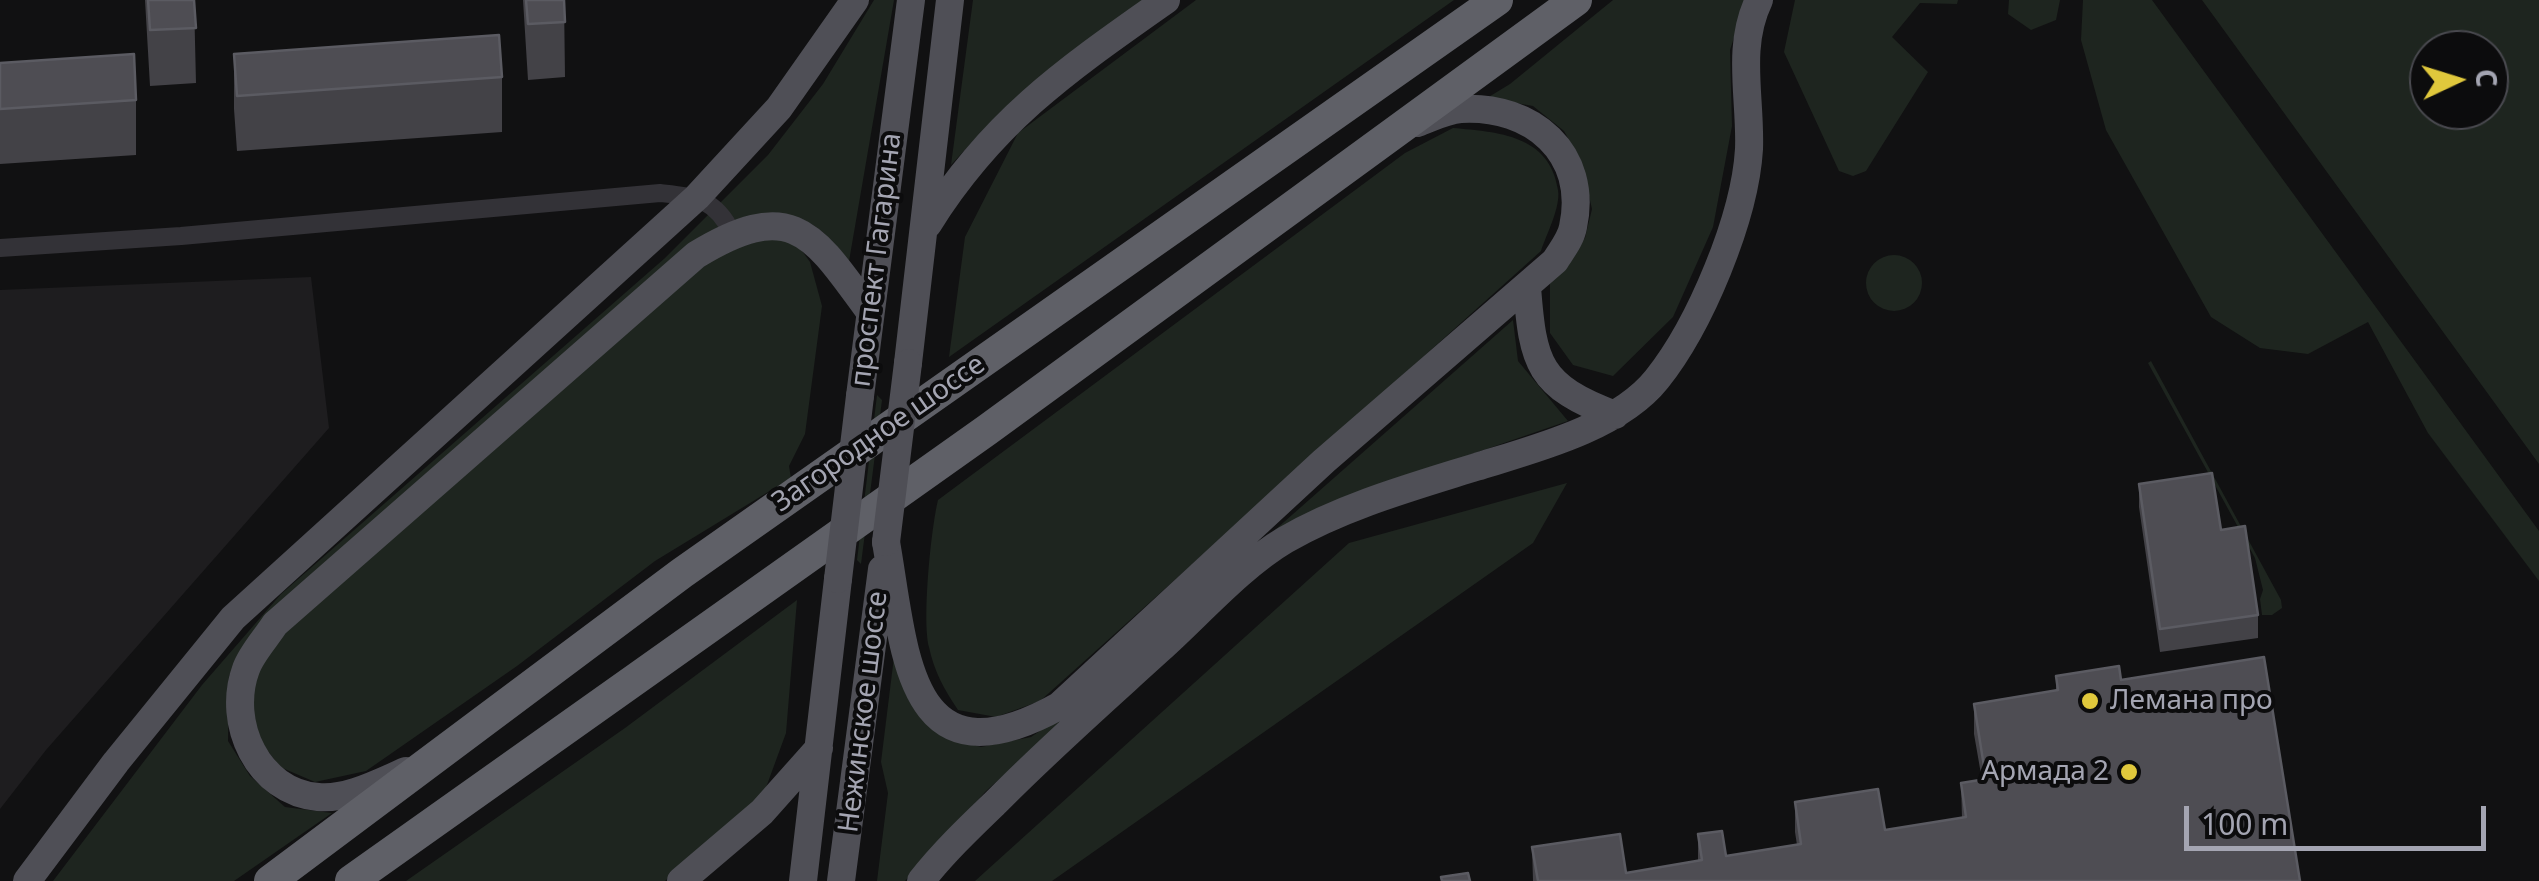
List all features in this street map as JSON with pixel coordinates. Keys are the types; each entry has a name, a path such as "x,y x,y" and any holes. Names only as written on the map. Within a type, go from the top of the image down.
{"highway":[{"name":"Загородное шоссе","path":"270,881 682,573 1498,0"},
{"name":"Загородное шоссе","path":"351,881 987,430 1576,0"}],"main road":[{"path":"27,881 116,762 233,618 697,196 779,108 854,0"},
{"name":"проспект Гагарина","path":"838,579 912,0"},
{"name":"проспект Гагарина","path":"886,542 950,0"},
{"path":"924,230 954,182 990,140 1060,74 1166,0"},
{"path":"921,881 1026,771 1284,541 1373,502 1538,448 1615,415 1658,378 1724,256 1738,212 1749,153 1745,62 1752,14 1759,0"},
{"path":"886,542 905,653 918,692 932,715 951,726 999,731 1059,706 1324,461 1556,261 1573,230 1576,192 1564,154 1539,128 1502,111 1458,109 1401,128"},
{"path":"422,765 355,792 320,798 285,789 256,762 238,717 246,668 276,624 696,254 732,233 776,225 800,233 824,249 870,312"},
{"path":"1527,286 1531,343 1548,377 1579,402 1615,415"},
{"name":"Нежинское шоссе","path":"841,881 886,542"},
{"name":"Нежинское шоссе","path":"803,881 838,579"},
{"path":"681,881 762,812 818,748"}],"street":[{"path":"0,248 181,236 660,193 697,196 722,213 732,233"}],"shaded area":[{"path":"874,0 894,0 848,267 828,238 806,221 778,215 743,218 267,622 229,675 228,741 250,776 285,807 332,813 234,881 53,881 202,685 281,594 665,258 768,155 823,84"},
{"path":"973,0 1146,0 1043,76 951,165"},
{"path":"1196,0 1454,0 949,357 965,237 1018,133"},
{"path":"1613,0 1746,0 1730,50 1732,126 1713,227 1673,317 1613,376 1573,365 1550,333 1550,280 1585,238 1592,209 1581,161 1564,131 1533,106 1487,98 1510,84"},
{"path":"1795,0 1958,0 1957,4 1920,3 1892,37 1928,72 1866,171 1853,176 1839,171 1784,52"},
{"path":"2009,0 2060,0 2056,20 2031,30 2008,14"},
{"path":"2083,0 2152,0 2539,531 2539,581 2428,433 2368,322 2308,354 2260,348 2211,317 2106,130 2081,40"},
{"path":"2202,0 2539,0 2539,464"},
{"path":"1453,128 1504,135 1533,147 1545,158 1553,172 1558,197 1541,251 1040,701 996,717 958,710 937,672 927,634 928,574 938,500 1405,153"},
{"path":"758,236 795,241 810,262 822,306 805,434 789,466 791,478 655,561 517,666 366,771 315,782 280,767 255,734 253,680 277,639 656,303 719,254"},
{"path":"1894,255 1914,263 1922,283 1914,303 1894,311 1874,303 1866,283 1874,263"},
{"path":"311,277 329,428 46,750 0,809 0,290"},
{"path":"1513,320 1518,361 1568,421 1472,454 1266,542 986,791 905,881 877,881 888,793 881,762 894,657 920,716 949,738 981,747 1031,737 1072,709"},
{"path":"2151,361 2281,600 2282,608 2272,615 2262,615 2263,590 2255,558 2148,363"},
{"path":"877,395 882,400 861,564 857,560"},
{"path":"1567,483 1533,543 1052,881 975,881 1349,543"},
{"path":"797,600 786,733 764,793 665,881 406,881 625,728"}],"building":[{"path":"148,0 194,0 196,28 150,30"},
{"path":"526,0 564,0 565,22 528,24"},
{"path":"499,35 502,77 237,96 234,54"},
{"path":"134,54 136,100 0,109 0,63"},
{"path":"2212,473 2221,530 2245,526 2258,615 2160,629 2139,484"},
{"name":"Армада 2","path":"2264,657 2300,881 1538,881 1532,847 1620,834 1626,873 1702,860 1698,834 1722,831 1726,856 1801,844 1795,802 1878,789 1885,830 1966,817 1961,783 1986,779 1974,704 2058,690 2056,676 2119,666 2121,680"},
{"path":"1468,873 1470,881 1442,881 1441,877"}],"place":[{"name":"Лемана про","path":"2090,701"},
{"name":"Армада 2","path":"2129,772"}]}
